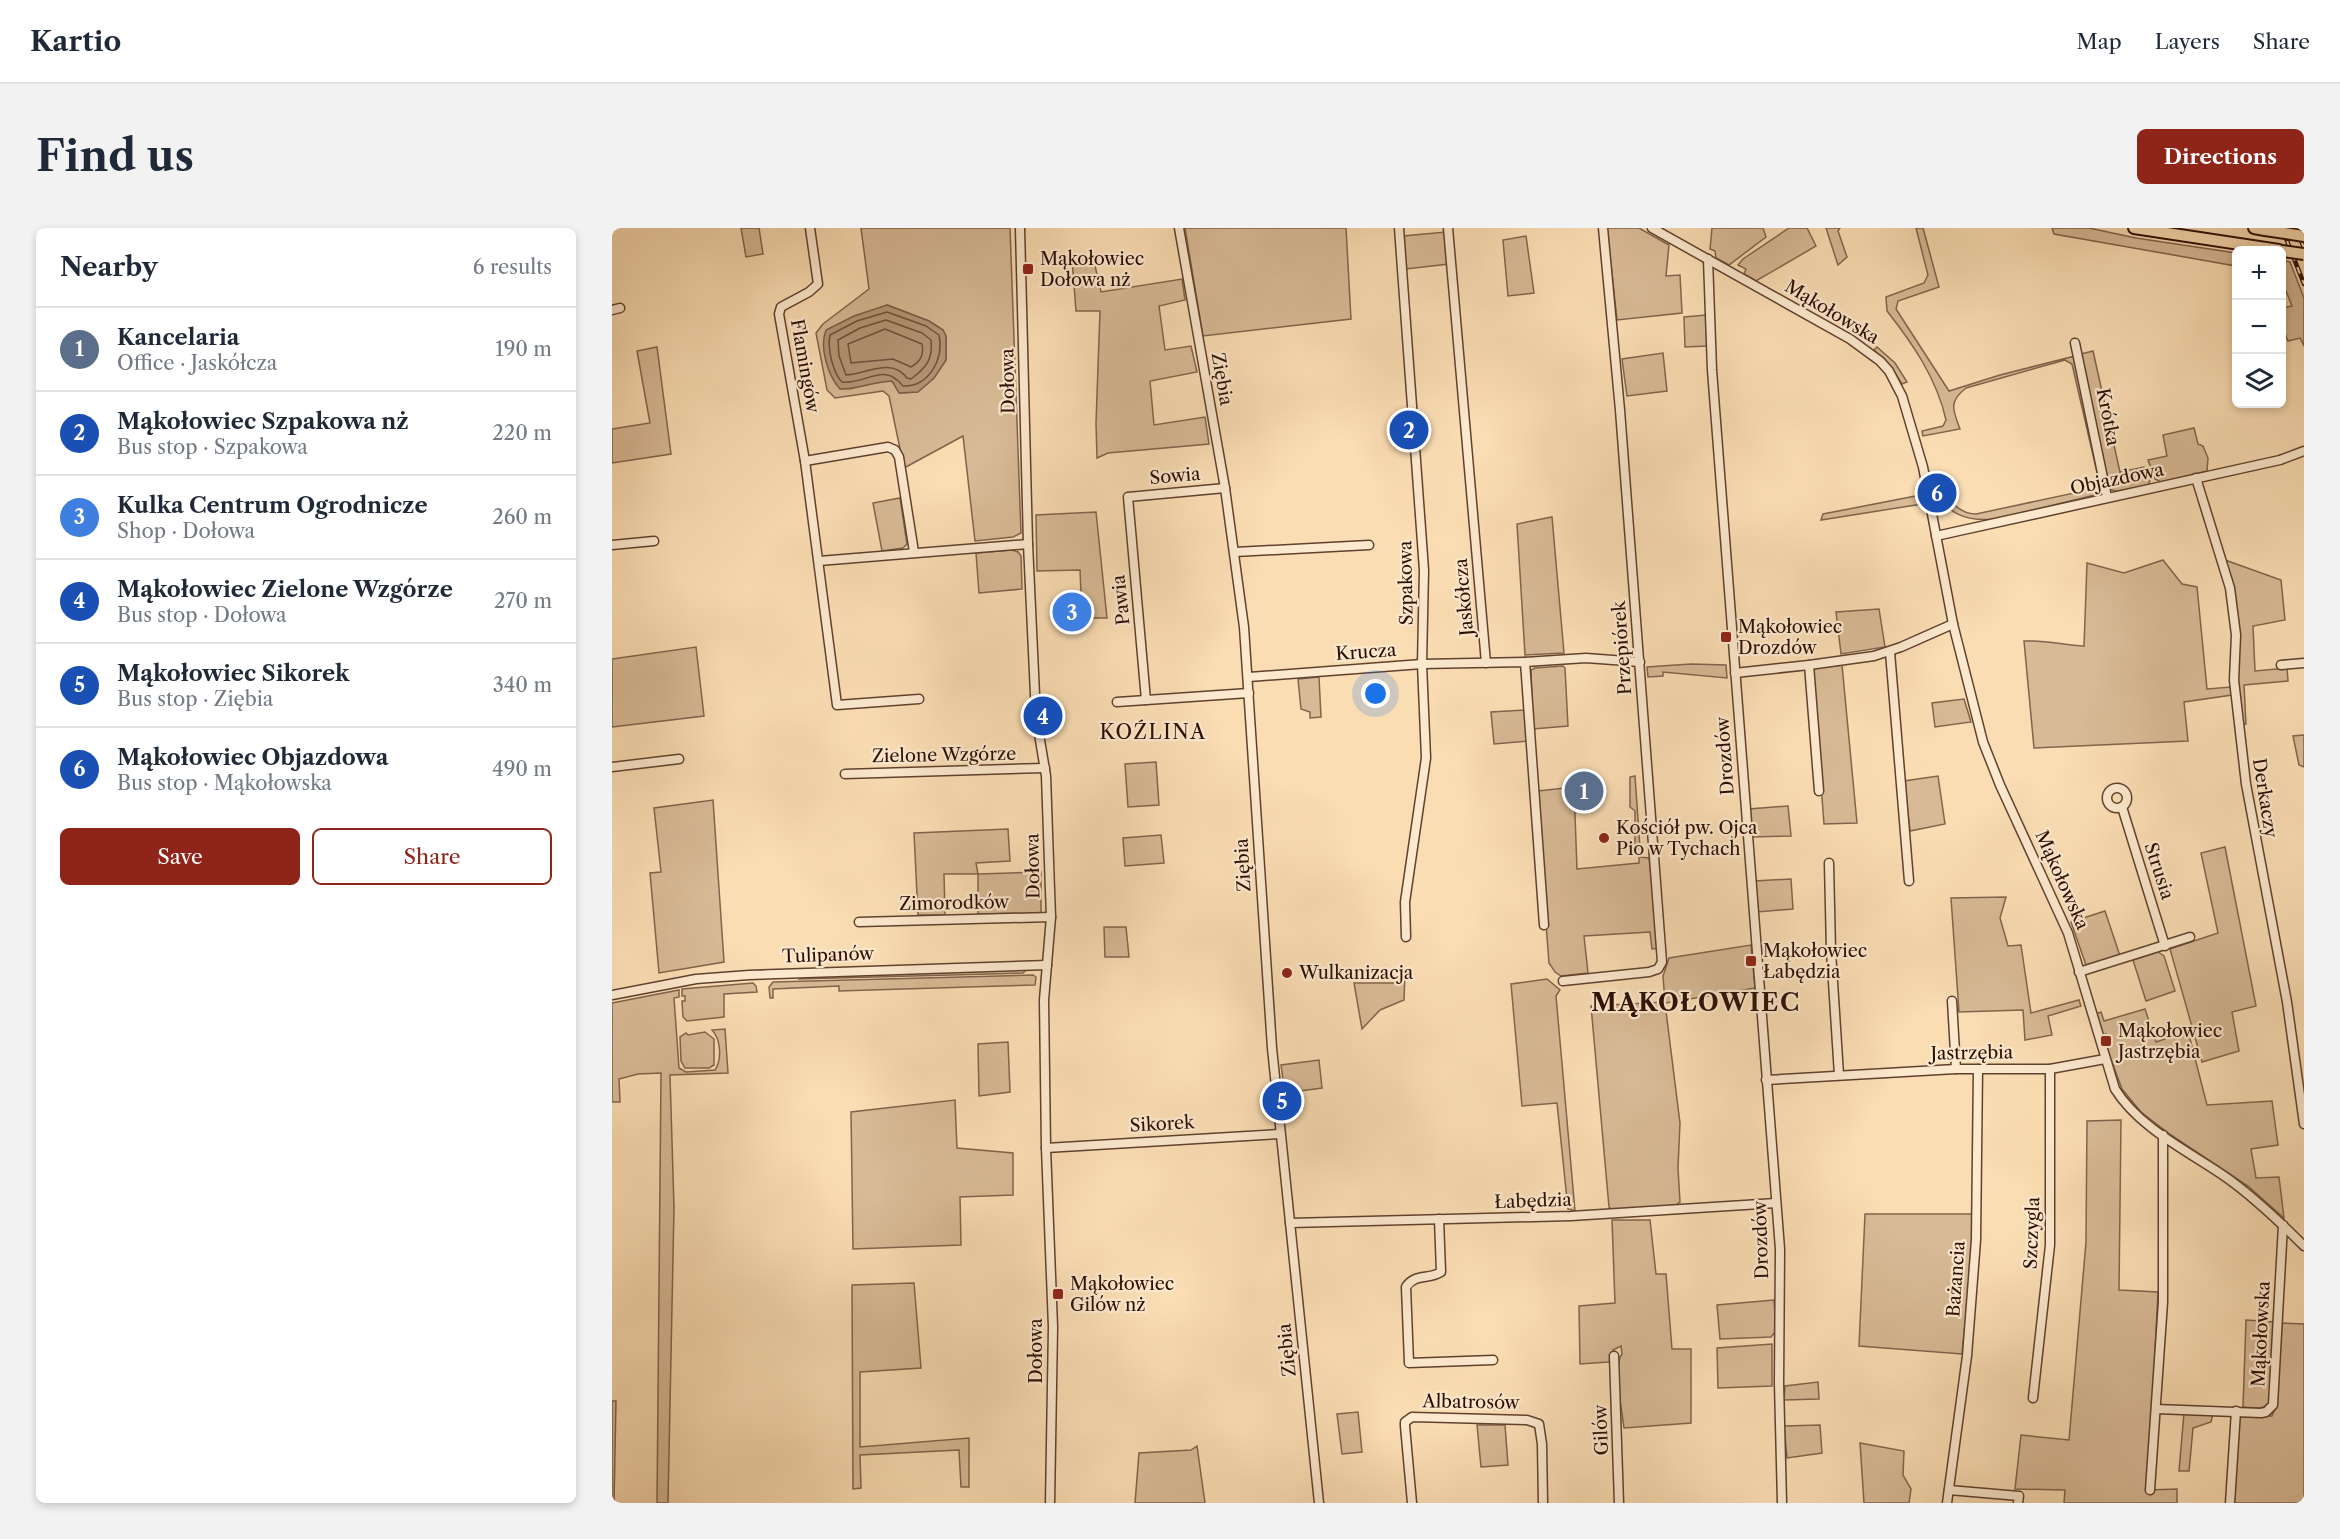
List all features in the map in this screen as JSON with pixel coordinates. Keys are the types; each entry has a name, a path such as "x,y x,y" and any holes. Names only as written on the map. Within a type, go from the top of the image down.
{"main road":[{"path":"2134,228 2250,246"},
{"path":"2260,229 2304,236"},
{"path":"2286,251 2304,254"}],"street":[{"name":"Flamingów","path":"810,228 818,284 810,292 781,307 779,314 805,460 837,705 919,699"},
{"name":"Dołowa","path":"1020,228 1028,544 1036,716 1045,768 1051,917 1044,975 1046,1148 1053,1327 1050,1503"},
{"name":"Ziębia","path":"1179,228 1235,552 1249,677 1265,951 1280,1134 1319,1503"},
{"name":"Szpakowa","path":"1399,228 1424,570 1422,664 1426,758 1405,902 1406,937"},
{"name":"Jaskółcza","path":"1448,228 1486,663"},
{"name":"Przepiórek","path":"1563,981 1650,971 1660,968 1662,962 1620,410 1603,228"},
{"name":"Mąkołowska","path":"1652,228 1850,339 1870,352 1889,371 1902,396 1923,467 1953,624 1983,742 2000,785 2060,911 2109,1075 2121,1099 2163,1135 2229,1180 2283,1225 2304,1246"},
{"name":"Drozdów","path":"1708,259 1712,370 1780,1249 1779,1383 1782,1503"},
{"name":"Krótka","path":"2075,343 2107,497"},
{"path":"805,460 888,447 895,450 914,552"},
{"name":"Objazdowa","path":"1936,536 2280,460 2304,451"},
{"name":"Derkaczy","path":"2196,478 2230,588 2236,634 2234,671 2243,763 2265,893 2288,1002 2304,1124"},
{"name":"Sowia","path":"1128,497 1225,488"},
{"name":"Pawia","path":"1128,497 1146,700"},
{"path":"612,545 654,541"},
{"path":"819,561 1028,544"},
{"path":"1235,552 1369,545"},
{"path":"1735,673 1809,665 1890,652 1953,624"},
{"path":"1890,652 1910,881"},
{"path":"1486,663 1586,658 1640,662"},
{"path":"1525,662 1544,925"},
{"name":"Krucza","path":"1249,677 1422,664 1486,663"},
{"path":"2281,664 2304,663"},
{"path":"1809,665 1819,791"},
{"path":"1117,702 1249,693"},
{"path":"612,767 679,759"},
{"name":"Zielone Wzgórze","path":"844,774 1045,768"},
{"name":"Strusia","path":"2122,807 2165,946"},
{"path":"1828,863 1839,1075"},
{"name":"Zimorodków","path":"859,922 1051,917"},
{"path":"2079,972 2190,937"},
{"name":"Tulipanów","path":"612,995 696,979 749,975 1047,965"},
{"path":"1952,1001 1956,1069"},
{"name":"Jastrzębia","path":"1766,1080 1956,1069 2050,1069 2105,1059"},
{"name":"Bażancia","path":"1947,1503 1967,1356 1976,1240 1978,1069"},
{"name":"Szczygla","path":"2033,1398 2050,1245 2050,1069"},
{"name":"Sikorek","path":"1046,1148 1280,1134"},
{"path":"2150,1490 2163,1302 2163,1135"},
{"name":"Łabędzia","path":"1290,1223 1608,1214 1776,1203"},
{"path":"1439,1220 1441,1272 1436,1276 1416,1278 1406,1287 1409,1363 1493,1360"},
{"name":"Mąkołowska","path":"2156,1409 2266,1412 2274,1401 2283,1225"},
{"name":"Gilów","path":"1614,1356 1619,1503"},
{"path":"2230,1503 2236,1411"},
{"name":"Albatrosów","path":"1412,1503 1405,1422 1412,1417 1527,1420 1539,1424 1542,1444 1543,1503"},
{"path":"1949,1490 2019,1496 2018,1503"}],"shaded area":[{"path":"741,228 759,228 763,254 746,257"},
{"path":"861,228 1010,228 1021,533 1013,537 975,541 963,436 904,468 889,396 883,391 835,398 827,390 816,333 823,324 869,289","holes":["887,305 929,321 943,330 946,337 946,360 934,378 917,392 900,393 892,381 872,382 850,389"]},
{"path":"1185,228 1346,228 1351,319 1203,336"},
{"path":"1607,228 1639,228 1669,245 1666,276 1680,275 1682,313 1617,320"},
{"path":"1712,228 1763,228 1766,237 1729,265 1716,258 1715,251 1710,249"},
{"path":"1789,228 1807,228 1816,246 1756,281 1744,274 1746,269 1738,265 1743,259"},
{"path":"1826,228 1840,228 1838,231 1847,257 1838,265"},
{"path":"1916,228 1923,228 1939,287 1898,301 1896,309 1949,391 2075,356 2102,488 2099,494 1985,520 1957,514 1944,503 1933,484 1939,480 1953,503 1963,511 1976,514 2098,488 2099,481 2072,364 2065,360 1966,388 1954,402 1955,417 1960,429 1923,436 1922,431 1943,426 1946,420 1937,390 1923,362 1887,311 1886,297 1924,283 1928,275"},
{"path":"2052,228 2089,228 2136,238 2232,252 2232,265 2054,234"},
{"path":"1446,232 1449,264 1406,269 1403,236"},
{"path":"1526,236 1534,293 1508,296 1503,240"},
{"path":"1093,257 1101,292 1182,279 1185,300 1159,306 1165,350 1191,346 1197,372 1150,381 1154,425 1205,417 1209,444 1108,453 1097,458 1100,311 1076,311 1072,259"},
{"path":"2286,261 2290,262 2304,298 2304,346 2300,338 2288,341 2286,336 2286,307 2292,306 2286,291"},
{"path":"1706,315 1708,346 1685,347 1684,317"},
{"path":"657,347 671,454 612,463 612,429 650,423 637,351"},
{"path":"1877,347 1895,363 1907,382 1902,384 1891,367 1874,350"},
{"path":"2093,351 2120,472 2144,467 2150,481 2148,485 2111,490 2081,354"},
{"path":"1663,353 1667,391 1627,396 1622,359"},
{"path":"2194,428 2198,444 2203,446 2208,458 2207,471 2161,482 2155,479 2148,460 2167,456 2163,435"},
{"path":"1921,495 1922,504 1821,520 1823,514"},
{"path":"900,498 907,544 903,548 882,551 873,503"},
{"path":"1096,512 1107,618 1082,618 1080,570 1037,571 1036,515"},
{"path":"1552,517 1564,653 1525,655 1517,524"},
{"path":"1012,550 1021,556 1022,589 979,593 976,553"},
{"path":"2163,560 2182,584 2197,587 2207,689 2231,687 2232,695 2184,702 2188,741 2034,748 2024,641 2084,646 2087,563 2124,573"},
{"path":"2225,560 2281,580 2285,620 2253,626 2255,671 2287,668 2288,681 2244,685 2246,724 2241,724"},
{"path":"1879,609 1885,647 1841,654 1836,612"},
{"path":"696,647 704,716 612,727 612,659"},
{"path":"1691,664 1726,665 1727,678 1663,672 1663,676 1648,677 1647,667"},
{"path":"1842,665 1857,823 1824,824 1814,668"},
{"path":"1563,666 1565,668 1568,726 1533,729 1531,670"},
{"path":"1319,677 1321,717 1310,718 1310,712 1301,709 1298,679"},
{"path":"1964,699 1971,722 1935,727 1932,703"},
{"path":"1525,710 1528,741 1494,744 1491,712"},
{"path":"2304,735 2304,767 2299,765 2293,736"},
{"path":"1156,762 1159,805 1128,807 1125,764"},
{"path":"1635,776 1640,848 1638,849 1635,845 1635,811 1630,807 1630,777"},
{"path":"1938,776 1945,824 1910,831 1904,781"},
{"path":"1574,787 1577,869 1639,863 1639,857 1649,858 1659,948 1652,949 1650,932 1584,936 1588,973 1561,976 1549,963 1538,791"},
{"path":"713,800 724,962 659,973 650,873 661,872 654,808"},
{"path":"1788,806 1791,836 1752,837 1749,809"},
{"path":"1008,829 1010,861 976,863 978,874 944,874 945,915 918,915 914,833"},
{"path":"1161,835 1164,863 1125,866 1123,838"},
{"path":"2225,847 2256,1006 2232,1012 2239,1051 2202,1062 2170,949 2218,933 2201,853"},
{"path":"1041,872 1041,913 978,914 978,874"},
{"path":"1791,879 1793,909 1757,912 1755,881"},
{"path":"2006,897 2000,918 2008,946 2021,945 2031,1013 2079,1000 2081,1006 2048,1016 2052,1035 2025,1040 2023,1010 1959,1012 1951,898"},
{"path":"2105,911 2120,956 2086,965 2071,922"},
{"path":"1104,927 1126,927 1129,957 1105,957"},
{"path":"1751,945 1755,988 1665,1003 1680,1123 1678,1168 1680,1202 1674,1206 1613,1210 1609,1207 1591,1006 1665,1002 1663,976 1669,958"},
{"path":"2158,952 2164,956 2175,991 2146,1001 2133,960"},
{"path":"1026,970 1023,973 800,979 803,977"},
{"path":"1033,975 1036,977 1035,985 839,991 839,986 773,989 773,998 770,998 769,987 773,982"},
{"path":"1405,975 1404,1000 1380,1010 1362,1029 1354,983 1397,983"},
{"path":"1547,979 1560,990 1556,996 1575,1211 1568,1209 1557,1103 1522,1106 1511,984"},
{"path":"753,983 757,992 724,994 724,1017 687,1021 683,1017 682,1001 685,1001 685,996 682,996 682,989"},
{"path":"679,990 679,997 674,998 679,1068 686,1072 715,1070 720,1050 712,1030 725,1029 728,1073 670,1075 674,1208 668,1503 657,1503 661,1073 638,1074 619,1079 620,1102 612,1102 612,1003"},
{"path":"2145,1009 2156,1042 2188,1031 2207,1105 2272,1101 2278,1145 2251,1149 2256,1178 2279,1177 2284,1218 2248,1186 2171,1135 2141,1112 2122,1089 2106,1046 2109,1044 2106,1034 2103,1035 2096,1014 2101,1012 2104,1021"},
{"path":"705,1032 714,1039 714,1065 709,1068 685,1068 681,1061 680,1037 686,1033 688,1035"},
{"path":"1008,1042 1010,1092 979,1096 978,1044"},
{"path":"1319,1060 1322,1088 1285,1093 1281,1065"},
{"path":"955,1100 957,1148 1013,1153 1013,1195 960,1197 961,1245 853,1249 851,1112"},
{"path":"2121,1120 2119,1290 2158,1292 2148,1490 2177,1489 2177,1503 2064,1503 2065,1490 2015,1489 2021,1435 2069,1440 2086,1242 2087,1121"},
{"path":"1865,1214 1973,1214 1973,1246 1962,1354 1859,1346"},
{"path":"1612,1220 1650,1220 1656,1274 1666,1274 1672,1349 1691,1349 1691,1423 1624,1428 1618,1378 1621,1346 1613,1350 1609,1362 1580,1364 1579,1306 1615,1303"},
{"path":"914,1283 921,1368 860,1372 860,1447 969,1438 969,1487 961,1487 959,1450 860,1455 861,1488 853,1489 852,1285"},
{"path":"1774,1300 1776,1331 1771,1337 1720,1339 1717,1305"},
{"path":"2246,1320 2275,1322 2272,1398 2267,1405 2260,1408 2243,1407"},
{"path":"2282,1323 2304,1324 2304,1503 2232,1503 2238,1419 2243,1416 2272,1416 2277,1403"},
{"path":"1772,1344 1772,1386 1718,1388 1717,1348"},
{"path":"1818,1382 1819,1399 1784,1400 1785,1386"},
{"path":"612,1401 616,1401 614,1503 612,1503"},
{"path":"1358,1412 1362,1452 1342,1454 1337,1414"},
{"path":"2184,1413 2213,1414 2211,1422 2193,1428 2189,1471 2179,1471"},
{"path":"1477,1425 1505,1425 1508,1465 1481,1467"},
{"path":"1820,1425 1822,1453 1787,1458 1784,1426"},
{"path":"1860,1443 1904,1451 1903,1475 1911,1489 1909,1503 1864,1503"},
{"path":"1197,1446 1205,1503 1135,1503 1139,1453 1191,1450"}],"water":[{"path":"887,305 929,321 943,330 946,336 946,360 934,378 918,392 899,393 892,381 840,389 832,377 824,353 826,330 854,316"}],"railway":[{"path":"2282,228 2304,284"},
{"path":"2296,228 2304,248"}],"place":[{"name":"Mąkołowiec Dołowa nż","path":"1028,269"},
{"name":"Mąkołowiec Szpakowa nż","path":"1409,430"},
{"name":"Mąkołowiec Objazdowa","path":"1937,493"},
{"name":"Kulka Centrum Ogrodnicze","path":"1072,612"},
{"name":"Mąkołowiec Drozdów","path":"1726,637"},
{"name":"Mąkołowiec Zielone Wzgórze","path":"1043,716"},
{"name":"Kancelaria","path":"1584,791"},
{"name":"Kościół pw. Ojca Pio w Tychach","path":"1604,838"},
{"name":"Mąkołowiec Łabędzia","path":"1751,961"},
{"name":"Wulkanizacja","path":"1287,973"},
{"name":"Mąkołowiec Jastrzębia","path":"2106,1041"},
{"name":"Mąkołowiec Sikorek","path":"1282,1101"},
{"name":"Mąkołowiec Gilów nż","path":"1058,1294"}],"district":[{"name":"KOŹLINA","path":"1153,732"},
{"name":"MĄKOŁOWIEC","path":"1696,1003"}]}
